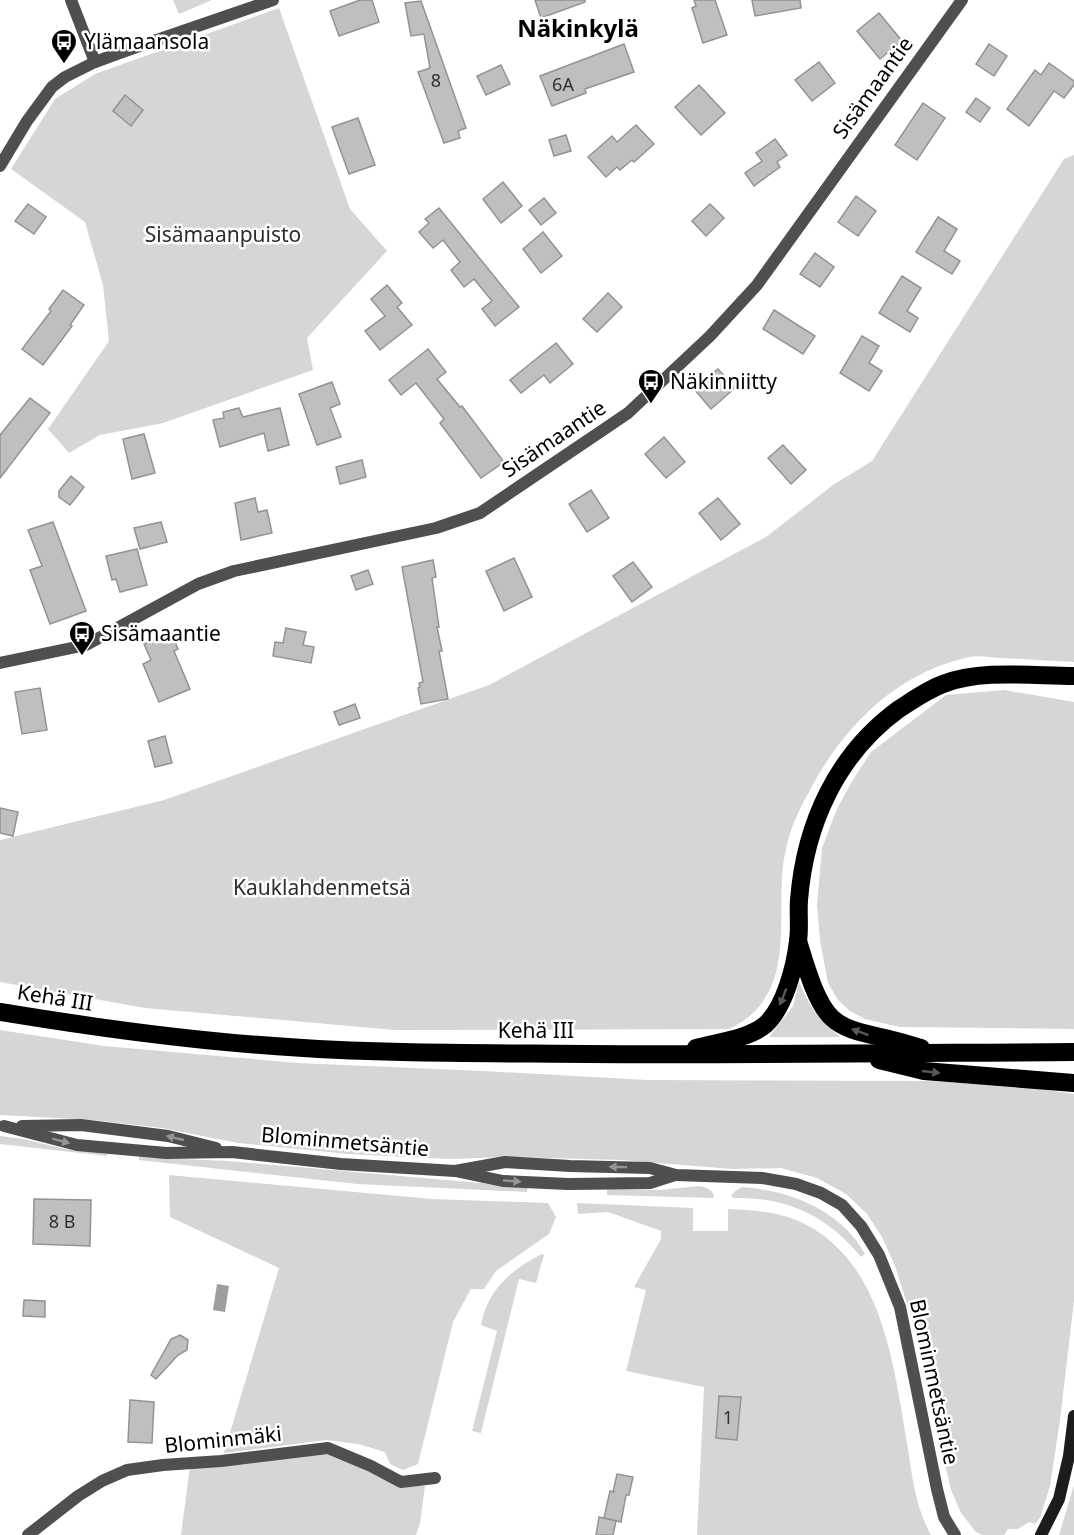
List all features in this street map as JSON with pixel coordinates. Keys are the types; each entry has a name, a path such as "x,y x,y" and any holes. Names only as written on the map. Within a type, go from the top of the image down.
{"highway":[{"path":"675,1054 745,1035 765,1025 780,1006 789,981 798,941 801,872 810,834 837,774 854,751 885,720 935,687 965,678 987,675 1074,676"},
{"path":"1014,676 1074,688"},
{"path":"798,941 814,990 831,1018 868,1036 888,1039 937,1053"},
{"name":"Kehä III","path":"0,1012 102,1029 275,1047 461,1053 1074,1052"},
{"path":"854,1054 924,1071 1074,1083"}],"street":[{"path":"71,0 95,62"},
{"path":"0,166 27,121 52,87 65,77 95,62 273,0"},
{"name":"Sisämaantie","path":"0,663 86,645 198,584 234,571 436,528 480,513 628,413 710,336 757,285 962,0"},
{"name":"Blominmetsäntie","path":"2,1125 77,1145 166,1154 231,1152 341,1164 455,1171 503,1181 568,1184 650,1183 676,1174"},
{"name":"Blominmetsäntie","path":"2,1125 92,1126 168,1136 231,1152"},
{"name":"Blominmetsäntie","path":"455,1171 505,1162 650,1168 676,1174 762,1178 796,1184 821,1193 842,1205 861,1226 879,1255 900,1307 937,1489 944,1517 955,1535"},
{"path":"1041,1535 1059,1498 1069,1456 1074,1416"},
{"name":"Blominmäki","path":"28,1535 78,1496 102,1481 127,1470 328,1448 371,1466 401,1482 435,1478"}],"green space":[{"path":"173,0 212,0 179,14"},
{"name":"Sisämaanpuisto","path":"279,8 350,209 387,251 307,338 313,370 163,423 100,435 69,453 48,429 109,341 103,285 85,222 11,169 55,99 95,74"},
{"name":"Kauklahdenmetsä","path":"1074,155 1074,662 969,657 943,665 896,689 856,724 824,767 793,826 783,870 779,958 766,997 747,1018 729,1029 395,1030 145,1008 0,982 0,840 164,800 489,685 766,537 833,485 872,461 1064,159"},
{"path":"1004,690 1074,702 1074,1029 900,1027 865,1019 850,1011 838,1000 828,983 820,940 817,905 822,848 836,811 871,752 946,695"},
{"path":"799,981 816,1012 840,1037 769,1037 793,1006"},
{"path":"0,1030 104,1046 298,1063 647,1080 932,1081 1027,1087 1074,1094 1074,1301 1050,1486 1040,1518 1035,1524 1029,1522 1018,1529 1008,1529 1004,1535 982,1535 976,1532 961,1513 951,1490 937,1429 932,1382 895,1266 882,1237 867,1214 846,1194 817,1178 781,1168 732,1169 622,1160 507,1157 451,1159 348,1154 238,1143 162,1128 93,1120 0,1115"},
{"path":"0,1136 65,1149 107,1154 107,1156 0,1144"},
{"path":"139,1157 228,1161 528,1187 527,1192 357,1184 139,1160"},
{"path":"169,1175 432,1199 548,1203 556,1217 549,1234 496,1271 484,1289 471,1289 453,1322 418,1464 403,1470 390,1464 385,1452 358,1444 326,1440 224,1453 279,1268 170,1217"},
{"path":"699,1186 710,1190 714,1195 713,1198 607,1195 607,1189 660,1190"},
{"path":"742,1187 778,1193 812,1205 842,1225 865,1254 861,1257 834,1230 804,1211 771,1201 731,1196"},
{"path":"577,1203 693,1208 693,1231 728,1231 728,1209 762,1212 796,1220 825,1237 848,1259 865,1285 878,1315 896,1379 915,1490 921,1513 931,1535 697,1535 704,1387 626,1371 646,1290 634,1287 661,1239 661,1231 608,1212 578,1214"},
{"path":"544,1255 536,1283 519,1279 481,1433 472,1431 497,1331 481,1325 484,1313 495,1291 503,1282 521,1266"},
{"path":"333,1454 402,1484 425,1486 416,1535 181,1535 190,1466"},
{"path":"1074,1485 1074,1535 1059,1535"}],"shaded area":[{"path":"217,1284 229,1286 225,1312 213,1310"}],"building":[{"path":"360,0 372,0 379,22 339,36 330,11"},
{"path":"535,0 585,0 585,2 541,18"},
{"path":"694,0 715,0 727,35 703,43 692,8 696,6"},
{"path":"752,0 800,0 801,8 755,16"},
{"path":"421,1 466,128 458,131 460,138 444,143 418,72 430,68 424,34 411,36 405,3"},
{"path":"879,13 902,41 880,59 857,31"},
{"path":"624,44 634,72 585,89 586,93 552,106 540,76"},
{"path":"989,44 1007,56 994,76 976,64"},
{"path":"819,62 835,83 812,101 795,80"},
{"path":"1049,63 1074,81 1074,85 1064,98 1054,91 1029,126 1007,109 1035,70 1041,75"},
{"path":"501,65 510,84 486,95 477,76"},
{"path":"699,85 725,113 701,135 675,107"},
{"path":"125,95 143,110 131,126 113,111"},
{"path":"976,98 990,108 980,122 966,112"},
{"path":"923,103 945,118 917,160 895,145"},
{"path":"358,118 375,165 349,174 332,127"},
{"path":"636,125 654,144 634,162 632,160 620,170 617,167 606,177 588,157 612,136 617,142"},
{"path":"566,135 571,151 554,156 549,140"},
{"path":"775,139 787,155 777,162 780,167 754,186 745,173 762,161 756,153"},
{"path":"503,182 522,206 501,223 483,199"},
{"path":"856,196 876,211 858,236 838,222"},
{"path":"544,198 556,213 541,225 529,210"},
{"path":"28,204 46,217 34,234 15,221"},
{"path":"710,204 724,218 706,236 692,221"},
{"path":"439,208 519,307 495,326 482,309 492,301 474,279 464,287 451,270 460,262 443,240 433,248 419,232 429,223 425,219"},
{"path":"938,217 957,229 944,251 960,261 952,274 916,252"},
{"path":"543,232 562,256 541,273 523,249"},
{"path":"815,253 834,267 820,287 800,274"},
{"path":"902,276 921,288 907,311 918,318 910,332 879,313"},
{"path":"387,285 402,303 397,307 412,325 380,350 365,331 385,316 371,299"},
{"path":"63,290 84,305 70,325 72,326 43,365 22,349 51,311 49,309"},
{"path":"608,293 622,307 597,332 583,319"},
{"path":"774,310 815,336 803,354 763,329"},
{"path":"862,336 879,346 869,363 882,371 869,391 840,373"},
{"path":"556,343 573,364 550,383 544,375 521,393 510,380"},
{"path":"428,349 446,372 437,379 460,407 462,406 504,462 481,478 440,423 444,419 416,383 401,395 389,380"},
{"path":"718,369 735,388 711,409 694,389"},
{"path":"332,382 340,404 330,408 341,437 317,445 299,394"},
{"path":"30,398 50,413 0,478 0,435"},
{"path":"239,408 243,417 280,408 289,445 268,451 264,433 220,447 213,420 224,418 223,412"},
{"path":"144,434 155,473 132,479 123,439"},
{"path":"664,437 685,462 666,478 645,454"},
{"path":"783,445 806,470 791,484 768,458"},
{"path":"362,460 366,477 340,484 336,467"},
{"path":"71,476 84,487 70,505 59,497 59,491"},
{"path":"591,490 609,518 587,532 569,504"},
{"path":"255,498 258,512 267,510 272,533 241,540 235,503"},
{"path":"718,498 740,524 721,540 699,513"},
{"path":"53,522 86,611 50,624 30,570 42,566 28,530"},
{"path":"161,522 167,542 140,549 134,528"},
{"path":"137,549 147,585 120,592 116,579 112,580 106,556"},
{"path":"514,558 532,597 504,611 486,571"},
{"path":"433,560 436,577 432,578 442,651 439,651 448,699 421,704 418,688 419,683 423,682 402,567"},
{"path":"633,562 652,587 632,602 613,576"},
{"path":"368,570 373,584 356,590 351,576"},
{"path":"286,628 306,632 303,645 314,647 311,663 273,656 275,642 283,643"},
{"path":"171,633 178,649 174,651 190,689 159,702 143,664 151,660 144,644"},
{"path":"40,688 47,730 22,734 15,692"},
{"path":"355,704 360,718 339,725 334,712"},
{"path":"165,736 172,763 155,767 148,741"},
{"path":"0,808 18,812 13,836 0,833"},
{"path":"34,1199 91,1200 90,1246 33,1244"},
{"path":"24,1300 45,1301 45,1317 23,1316"},
{"path":"180,1335 188,1340 187,1350 178,1355 156,1379 151,1375 171,1339"},
{"path":"719,1396 741,1397 737,1440 716,1438"},
{"path":"130,1400 154,1402 152,1443 128,1442"},
{"path":"617,1474 633,1477 629,1495 626,1495 621,1522 604,1518 610,1491 613,1492"},
{"path":"599,1517 616,1521 613,1535 596,1535"}],"place":[{"name":"Ylämaansola","path":"64,65"},
{"name":"Näkinniitty","path":"651,405"},
{"name":"Sisämaantie","path":"82,657"}],"district":[{"name":"Näkinkylä","path":"578,29"}]}
